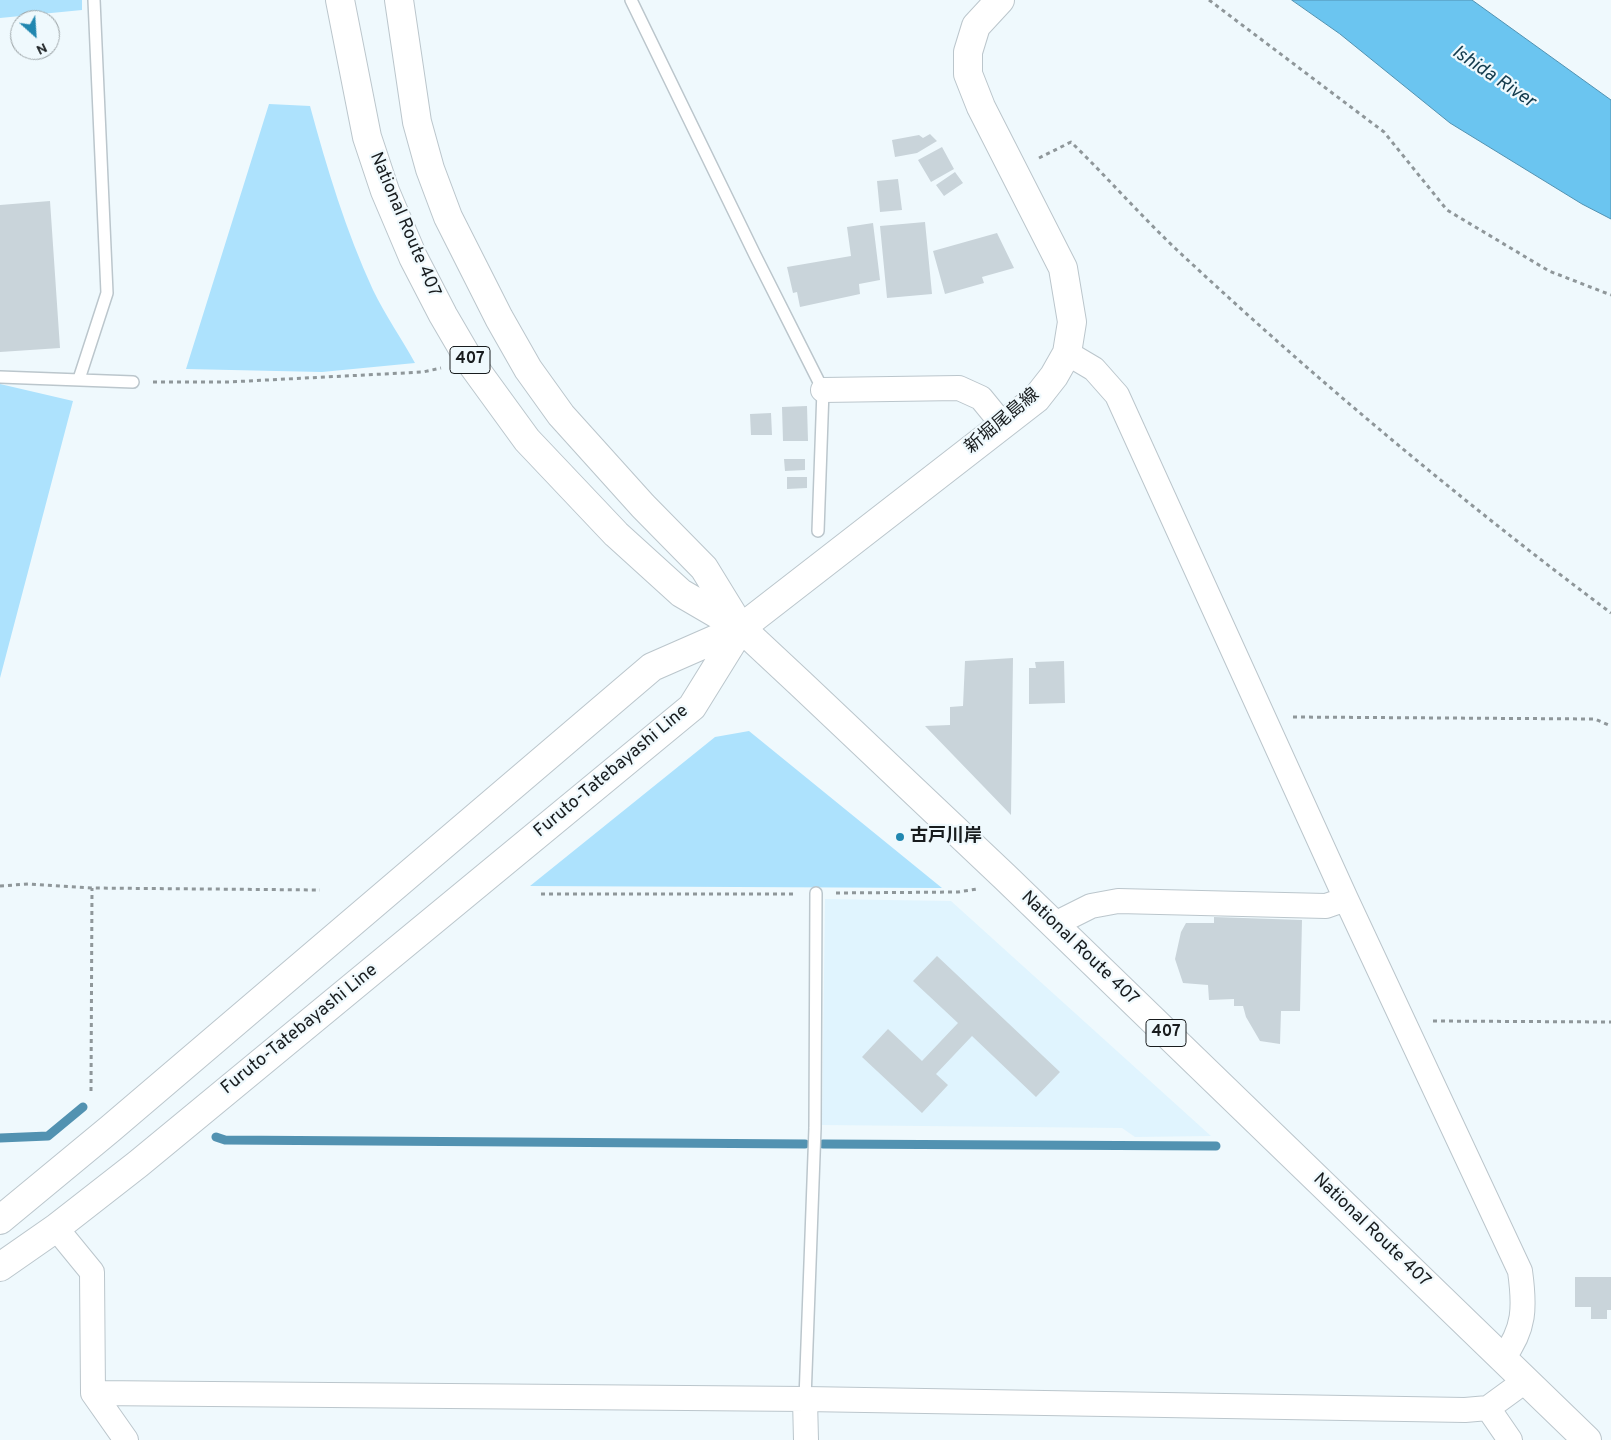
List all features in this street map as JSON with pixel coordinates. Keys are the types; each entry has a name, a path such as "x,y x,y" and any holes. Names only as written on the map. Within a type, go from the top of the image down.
{"main road":[{"name":"National Route 407","path":"340,0 367,137 385,191 413,257 443,315 471,362 527,440 616,534 681,594 741,628 1054,924 1587,1440"},
{"name":"National Route 407","path":"399,0 417,122 430,168 448,217 499,318 528,369 561,415 636,500 704,568 741,628"},
{"name":"新堀尾島線","path":"741,628 1036,399 1054,376 1067,353 1072,322 1063,268 981,107 968,74 970,38 976,26 992,8"},
{"path":"0,1220 110,1129 652,667 741,628"},
{"name":"Furuto-Tatebayashi Line","path":"0,1266 56,1228 138,1164 692,707 741,628"}],"street":[{"path":"1067,353 1094,369 1117,395 1265,723 1520,1271 1524,1295 1522,1326 1503,1358"},
{"path":"823,390 959,388 981,398 1003,425"},
{"path":"1054,924 1090,906 1118,901 1326,906 1346,899"},
{"path":"56,1228 92,1272 93,1392 126,1440"},
{"path":"93,1392 805,1399 1465,1410 1488,1408 1525,1381"},
{"path":"805,1399 806,1440"},
{"path":"1488,1408 1510,1440"}],"lane":[{"path":"79,378 108,293 94,0"},
{"path":"632,0 755,255 823,390 818,531"},
{"path":"0,377 79,378 132,382"},
{"path":"805,1399 815,1128 816,893"}],"path":[{"path":"1208,0 1263,39 1384,132 1447,210 1549,270 1611,295"},
{"path":"1036,159 1071,142 1175,248 1353,409 1522,546 1611,613"},
{"path":"132,382 228,382 423,372 471,362"},
{"path":"1265,723 1284,716 1595,719 1611,726"},
{"path":"541,894 958,892 984,888 1005,878"},
{"path":"0,886 28,884 92,888 320,890"},
{"path":"91,1091 92,888"},
{"path":"1407,1029 1424,1021 1611,1022"}],"shaded area":[{"path":"0,0 82,0 82,10 60,12 60,10 10,10 10,17 0,18"},
{"path":"269,104 310,106 338,200 363,268 373,290 415,363 322,372 186,369"},
{"path":"0,384 73,401 0,678"},
{"path":"749,731 942,888 530,886 715,737"},
{"path":"825,899 951,901 1211,1136 1135,1137 1122,1128 822,1125"}],"water":[{"name":"Ishida River","path":"1292,0 1472,0 1611,100 1611,219 1582,204 1450,123 1340,34"}],"building":[{"path":"930,134 937,141 917,153 895,157 892,140 919,135 923,138"},
{"path":"942,147 954,169 931,182 918,160"},
{"path":"955,172 963,183 944,196 936,185"},
{"path":"898,179 902,210 880,212 877,181"},
{"path":"50,201 60,348 0,352 0,205"},
{"path":"925,222 932,294 887,298 880,226"},
{"path":"873,223 880,280 859,284 860,294 800,307 797,292 793,293 787,267 851,256 847,227"},
{"path":"997,233 1014,268 982,277 984,283 945,294 933,251"},
{"path":"807,406 808,441 783,441 782,407"},
{"path":"771,413 772,435 751,435 750,414"},
{"path":"784,459 805,459 805,470 785,471"},
{"path":"787,477 807,477 807,488 787,489"},
{"path":"1013,658 1011,815 925,726 950,725 950,707 963,706 965,661"},
{"path":"1064,661 1065,703 1029,704 1029,668 1036,668 1035,662"},
{"path":"1214,917 1302,920 1300,1011 1281,1011 1280,1044 1260,1041 1246,1017 1243,1006 1234,1006 1234,999 1209,1000 1208,985 1183,983 1175,959 1181,932 1186,923 1214,923"},
{"path":"937,956 1060,1072 1036,1097 972,1036 936,1074 948,1085 922,1113 862,1057 888,1029 922,1061 958,1023 913,981"},
{"path":"1575,1277 1611,1277 1611,1310 1607,1310 1607,1319 1591,1319 1591,1307 1575,1307"}],"waterway":[{"path":"0,1138 48,1136 83,1107"},
{"path":"216,1137 225,1140 805,1144"},
{"path":"823,1144 1216,1146"}],"place":[{"name":"古戸川岸","path":"900,837"}]}
